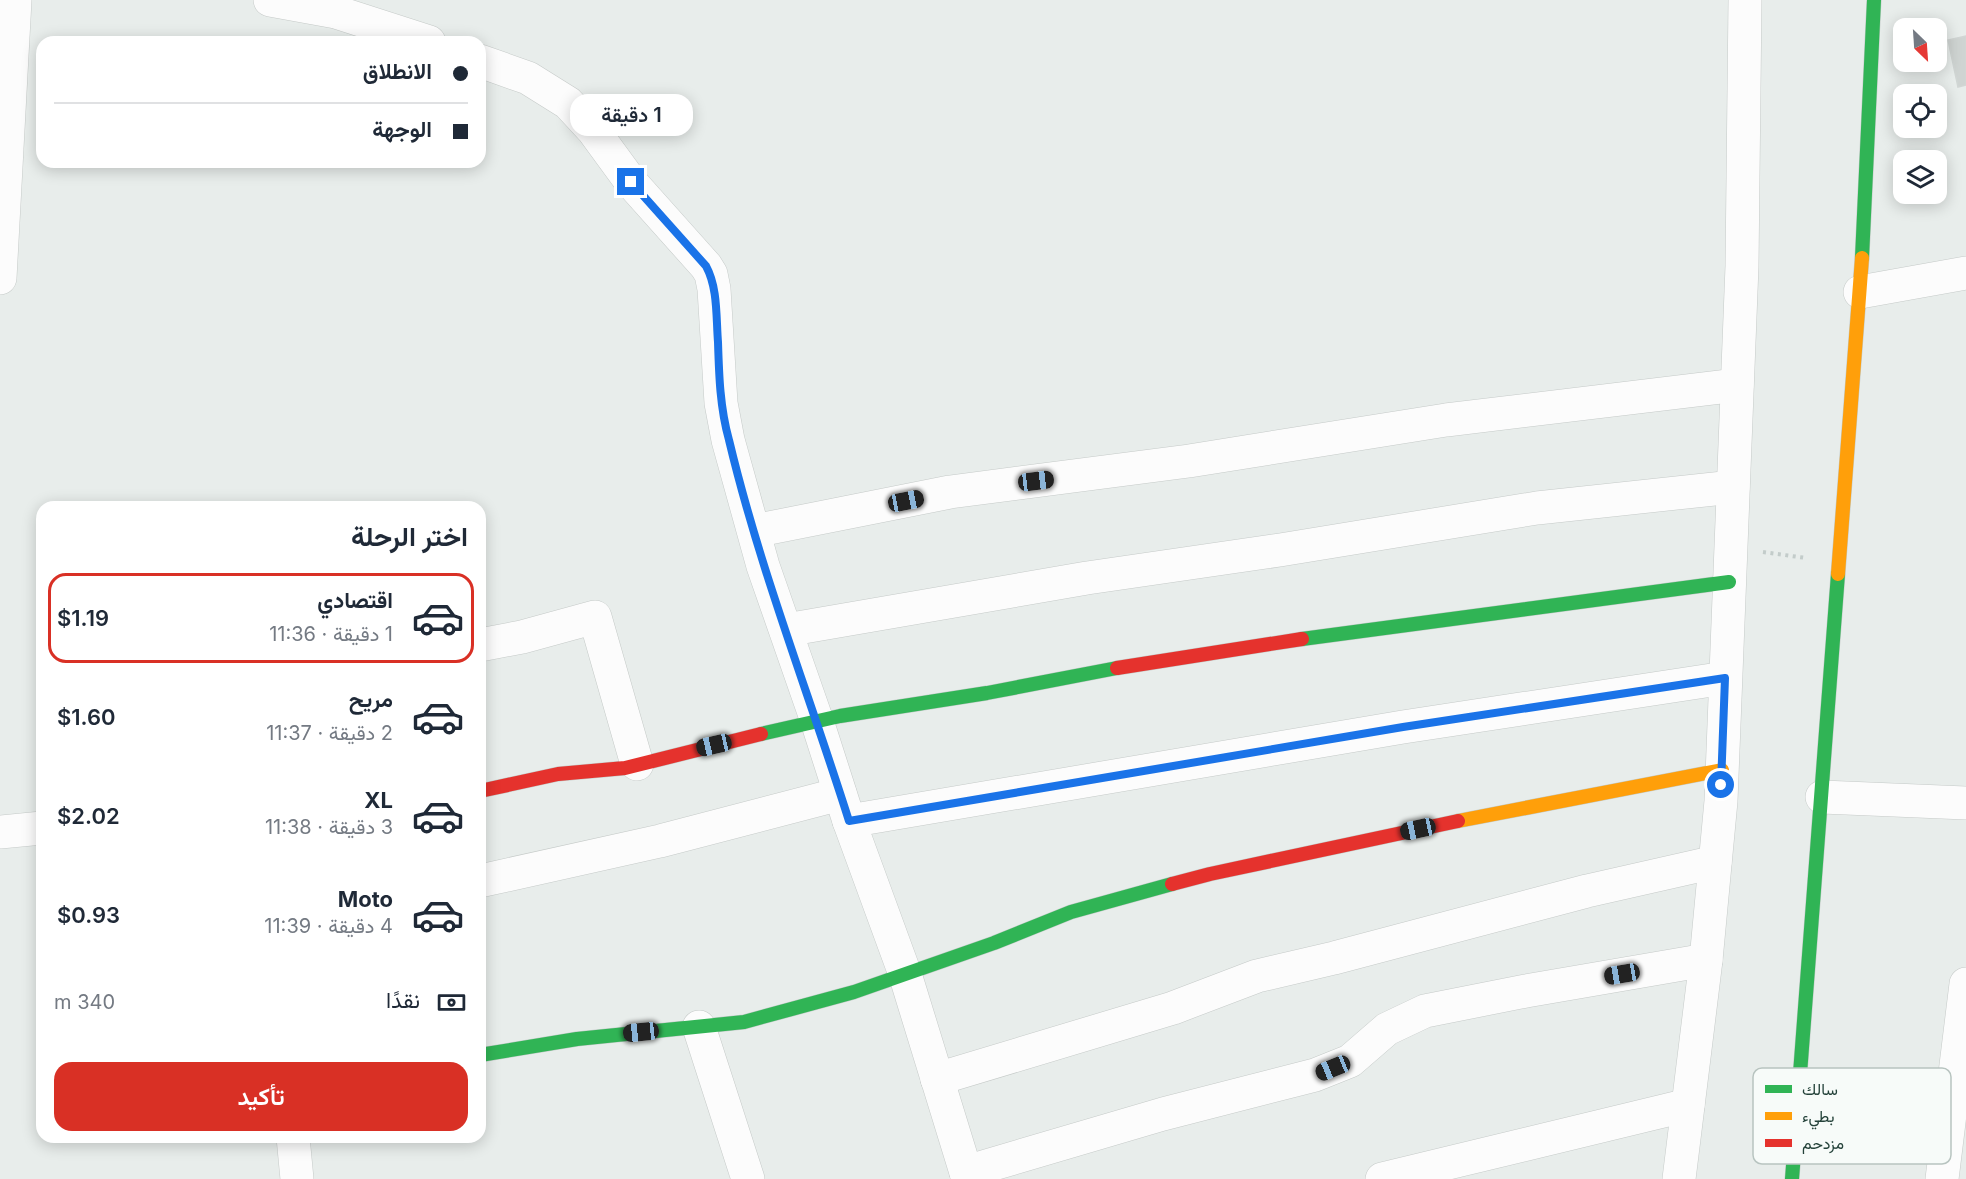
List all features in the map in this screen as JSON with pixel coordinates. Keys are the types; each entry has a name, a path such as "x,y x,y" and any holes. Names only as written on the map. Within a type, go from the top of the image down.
{"street":[{"path":"0,279 15,0"},
{"path":"270,0 318,4 410,36"},
{"path":"1679,1179 1706,960 1722,770 1742,266 1745,0"},
{"path":"1801,1068 1860,292 1874,0"},
{"path":"486,63 528,78 568,103 593,130 637,190 711,274 714,289 721,403 728,440 786,630 844,808 905,974 967,1176 1163,1114 1315,1075 1350,1061 1387,1029 1425,1011 1706,960"},
{"path":"1860,292 1966,273"},
{"path":"754,531 950,492 1189,461 1446,420 1737,386"},
{"path":"786,630 1087,578 1280,550 1537,508 1734,487"},
{"path":"486,790 558,774 625,768 817,721 987,693 1143,663 1381,628 1729,582"},
{"path":"486,644 522,637 595,617 637,765"},
{"path":"486,880 660,841 844,808 1725,678"},
{"path":"486,1054 577,1039 744,1022 854,992 994,943 1071,912 1210,874 1418,829 1722,770"},
{"path":"1822,797 1966,803"},
{"path":"0,832 36,829"},
{"path":"937,1079 1173,1008 1257,976 1587,891 1715,862"},
{"path":"1951,1106 1966,984"},
{"path":"699,1026 747,1179"},
{"path":"1382,1179 1688,1105"},
{"path":"294,1143 297,1179"},
{"path":"1792,1179 1793,1164"},
{"path":"1942,1179 1944,1164"}],"path":[{"path":"1731,547 1840,562"}],"building":[{"path":"1966,36 1966,85 1958,87 1948,40"}],"traffic: fast":[{"path":"1862,258 1874,0"},
{"path":"1800,1068 1838,574"},
{"path":"1302,639 1729,582"},
{"path":"761,734 840,716 987,693 1117,668"},
{"path":"486,1054 577,1039 744,1022 854,992 994,943 1071,912 1172,884"},
{"path":"1792,1179 1793,1164"}],"traffic: slow":[{"path":"1838,574 1862,258"},
{"path":"1458,821 1722,770"}],"traffic: jam":[{"path":"1117,668 1302,639"},
{"path":"486,790 558,774 625,768 761,734"},
{"path":"1172,884 1458,821"}],"route":[{"path":"631,182 711,274 714,289 721,403 728,440 763,566 849,821 1403,727 1725,678 1721,785"}]}
